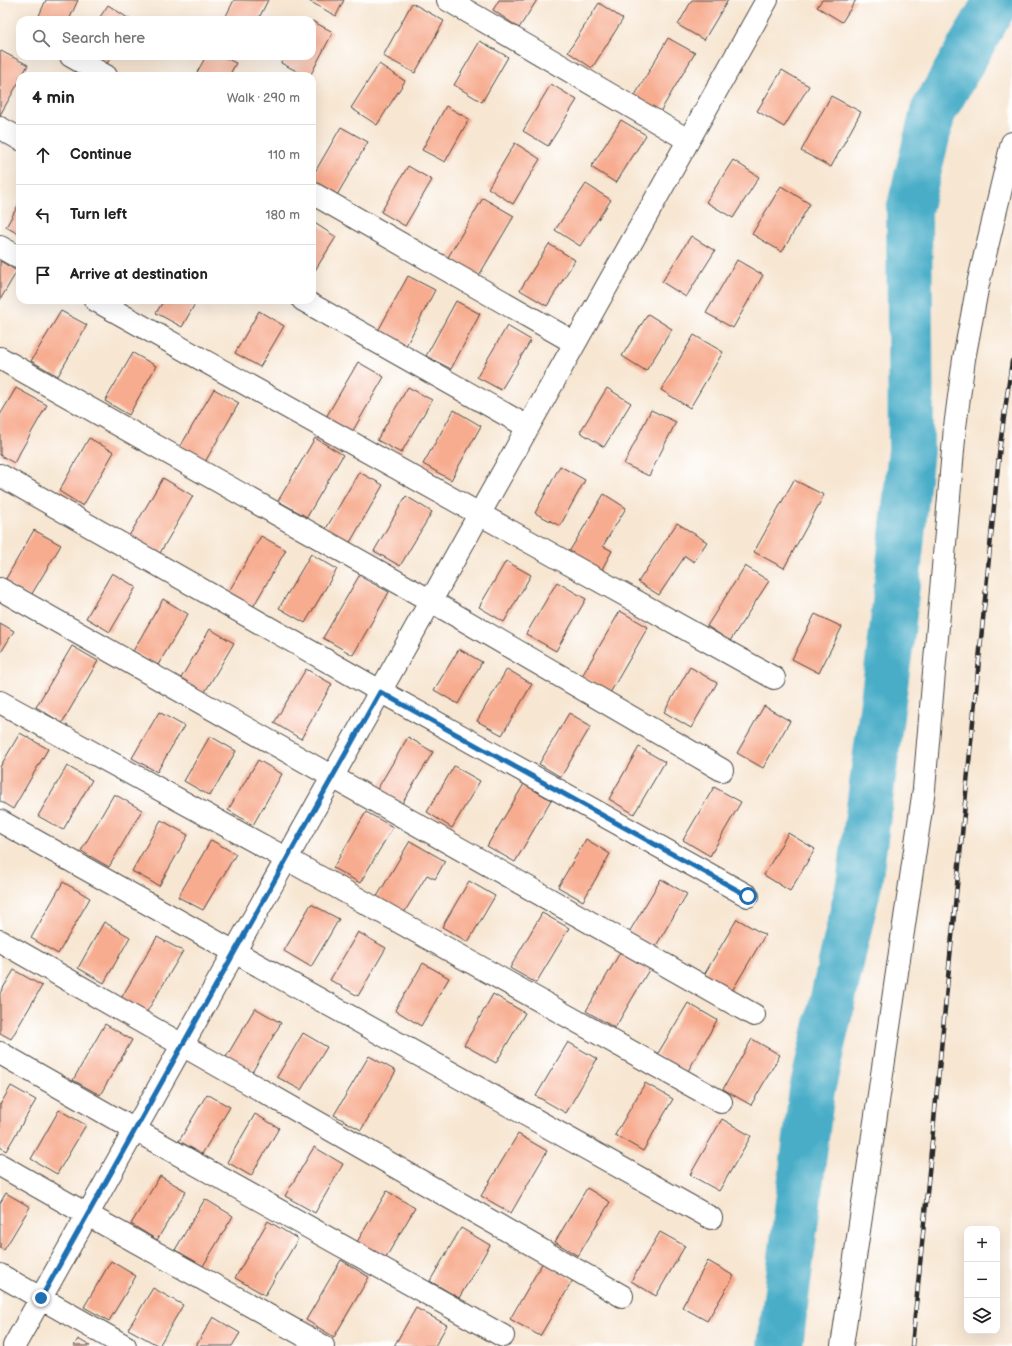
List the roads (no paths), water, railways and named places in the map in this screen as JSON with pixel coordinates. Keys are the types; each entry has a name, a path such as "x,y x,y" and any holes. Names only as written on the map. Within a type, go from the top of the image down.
{"street":[{"path":"448,0 688,140"},
{"path":"14,1346 767,0"},
{"path":"78,60 99,72"},
{"path":"0,128 16,137"},
{"path":"842,1346 924,789 955,427 964,359 978,284 1012,143"},
{"path":"316,195 575,343"},
{"path":"0,247 16,256"},
{"path":"102,304 774,678"},
{"path":"310,304 528,427"},
{"path":"0,358 431,601 722,770"},
{"path":"0,475 380,692 748,896"},
{"path":"0,589 754,1015"},
{"path":"0,702 287,859 721,1102"},
{"path":"0,821 711,1218"},
{"path":"0,941 622,1296"},
{"path":"0,1053 503,1336"},
{"path":"0,1165 323,1346"},
{"path":"0,1275 125,1346"}],"waterway":[{"path":"780,1346 812,1090 859,884 892,632 911,450 909,210 933,112 997,0"}],"railway":[{"path":"912,1346 1000,445 1012,361"}]}
